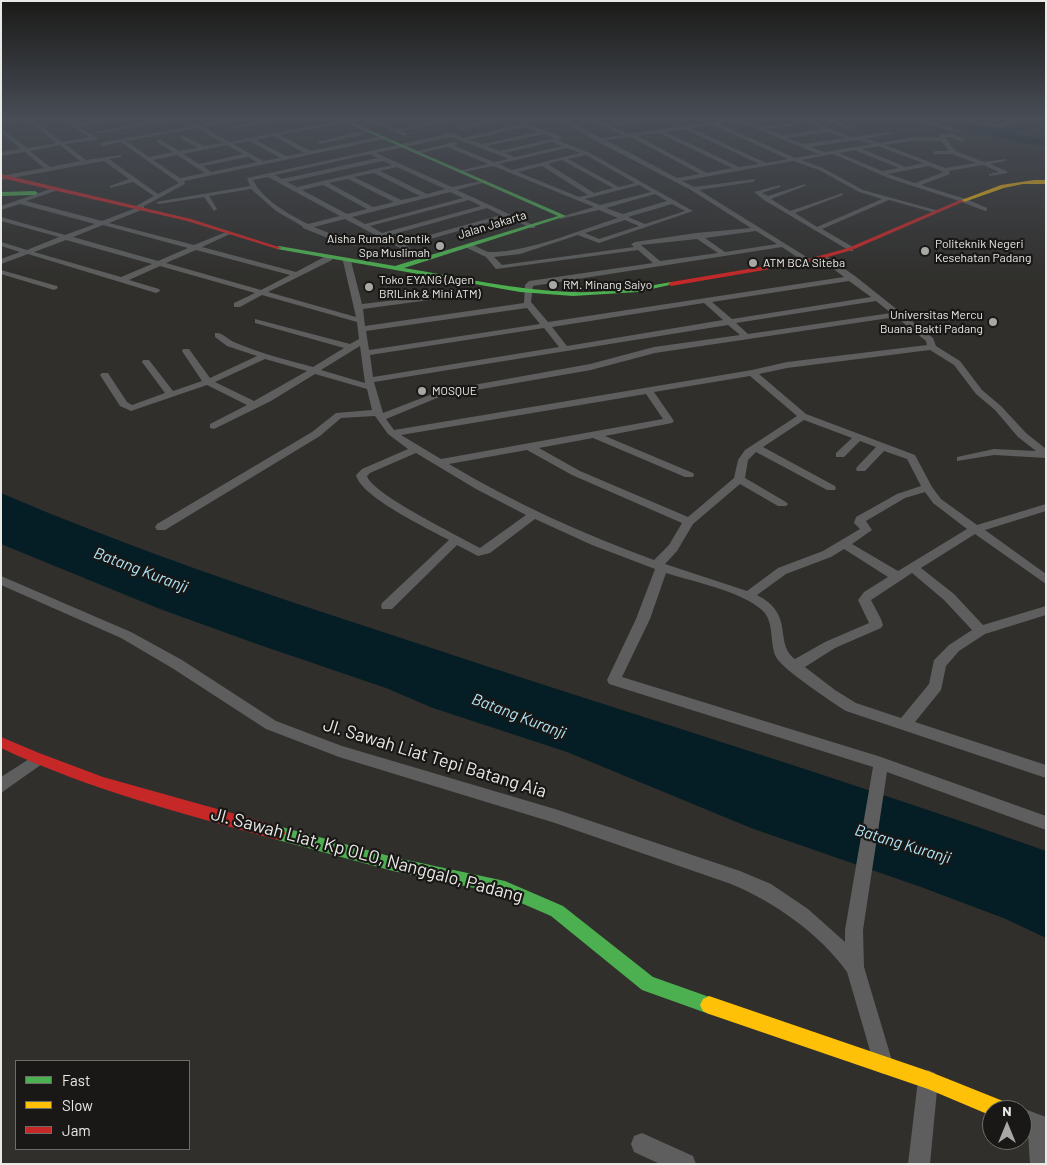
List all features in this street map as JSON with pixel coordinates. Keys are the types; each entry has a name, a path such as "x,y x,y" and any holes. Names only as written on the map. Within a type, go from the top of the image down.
{"main road":[{"path":"467,174 559,214 562,218"},
{"path":"2,177 56,191 143,206 286,250 393,269 525,278 573,294 618,293 823,258 850,249 963,200 1013,182 1046,180"},
{"path":"1,194 56,191"},
{"name":"Jalan Jakarta","path":"393,269 562,218"},
{"name":"Jl. Sawah Liat, Kp OLO, Nanggalo, Padang","path":"1,742 37,760 107,786 393,864 508,890 534,899 556,911 648,984 883,1064 982,1102"}],"street":[{"path":"2,177 17,174"},
{"path":"124,174 159,197"},
{"path":"1,262 105,223 143,206 182,184 171,174"},
{"path":"179,180 203,174"},
{"path":"266,174 249,178 255,190 268,203 307,226 354,245"},
{"path":"269,174 425,259"},
{"path":"283,181 313,174"},
{"path":"298,189 360,174"},
{"path":"382,174 426,196"},
{"path":"417,174 534,226"},
{"path":"516,174 645,226"},
{"path":"560,174 593,195"},
{"path":"592,174 617,188"},
{"path":"579,232 599,240 690,211 624,174"},
{"path":"664,174 693,189 809,261"},
{"path":"675,180 710,174"},
{"path":"831,174 861,191 936,211"},
{"path":"885,174 985,209"},
{"path":"914,185 943,174"},
{"path":"349,177 401,203"},
{"path":"112,187 132,180"},
{"path":"693,189 753,180"},
{"path":"296,229 484,181"},
{"path":"324,183 373,210"},
{"path":"579,199 640,183"},
{"path":"579,199 640,183"},
{"path":"784,185 757,192 850,249"},
{"path":"766,198 803,185"},
{"path":"143,206 205,194 255,190"},
{"path":"238,195 255,190"},
{"path":"1,208 56,191"},
{"name":"Jalan Jakarta","path":"562,218 656,192"},
{"path":"205,194 214,209"},
{"path":"790,213 841,194"},
{"path":"364,226 469,198"},
{"path":"817,229 889,198"},
{"path":"489,255 517,252 674,201"},
{"path":"21,202 299,275"},
{"path":"381,235 488,206"},
{"path":"399,246 508,215"},
{"path":"1,219 264,293 361,330 529,305"},
{"path":"659,264 636,244 696,235 759,229"},
{"path":"122,280 228,233"},
{"path":"696,235 724,254"},
{"path":"817,241 831,239"},
{"path":"1,244 156,291"},
{"path":"470,246 489,255 499,267 525,278 659,264 784,245"},
{"path":"525,278 639,248"},
{"path":"237,305 264,293 329,258"},
{"path":"823,258 852,278 930,340 932,347"},
{"path":"347,261 358,307 371,384 379,415 388,429 439,463 534,514 659,566 748,596 764,604 776,618 780,649 783,657 851,708 905,724 1046,772"},
{"path":"1,272 54,288"},
{"path":"525,278 529,305 564,347"},
{"path":"366,354 852,278"},
{"path":"358,307 436,297"},
{"path":"218,335 230,344 264,356 312,371 371,384 564,347 878,298"},
{"path":"707,302 746,336"},
{"path":"161,527 316,434 339,415 379,415 446,393 591,367 654,350 898,314"},
{"path":"258,321 349,347"},
{"path":"214,426 268,399 349,347 361,330"},
{"path":"394,433 752,373 795,364 932,347 957,363 969,376 977,390 1000,410 1022,435 1046,454"},
{"path":"186,351 208,382 254,405"},
{"path":"106,375 127,408 208,382 264,356"},
{"path":"146,362 171,395"},
{"path":"752,373 803,416 911,457 919,469 927,488 938,501 1046,580"},
{"path":"439,463 669,421 648,390"},
{"path":"803,416 756,447 743,460 739,479 689,522 659,566 643,619 614,680 1046,823"},
{"path":"595,435 689,475"},
{"path":"840,455 859,437"},
{"path":"528,446 576,473 689,522"},
{"path":"861,469 883,446"},
{"path":"756,447 831,488"},
{"path":"416,449 366,470 361,475 361,480 378,496 476,552 484,551 534,514"},
{"path":"961,459 994,452 1046,454"},
{"path":"739,479 782,504"},
{"path":"748,596 782,571 827,554 866,530 865,526 860,523 860,519 901,496 927,488"},
{"path":"796,666 830,645 876,626 876,620 865,605 864,600 898,577 975,529 1046,507"},
{"path":"387,606 456,540"},
{"path":"844,544 898,577"},
{"path":"914,568 949,597 980,631"},
{"name":"Jl. Sawah Liat Tepi Batang Aia","path":"1,580 126,635 177,664 271,724 339,751 555,816 734,877 764,890 802,915 846,955 855,967"},
{"path":"905,724 936,686 940,662 954,648 980,631 1046,610"},
{"path":"1,786 37,760"},
{"path":"881,767 854,930 855,967 883,1064"},
{"path":"919,1164 928,1080"},
{"path":"1035,1125 1041,1164"},
{"path":"642,1144 685,1164"}],"water":[{"name":"Batang Kuranji","path":"1,493 146,551 244,586 802,768 1046,851 1046,938 1006,919 921,887 751,828 567,752 433,708 386,688 160,609 1,544"}],"traffic: fast":[{"path":"396,268 563,216 467,174"},
{"path":"1,194 35,193"},
{"path":"279,248 520,290 573,294 638,290 671,284"},
{"path":"278,833 393,864 499,886 557,911 648,984 709,1005"}],"traffic: slow":[{"path":"962,201 1003,186 1046,182"},
{"path":"709,1005 928,1080 982,1102"}],"traffic: jam":[{"path":"1,176 189,220 279,248"},
{"path":"671,284 809,261 850,249 962,201"},
{"path":"1,742 68,771 103,783 278,833"}],"place":[{"name":"Aisha Rumah Cantik Spa Muslimah","path":"440,246"},
{"name":"Politeknik Negeri Kesehatan Padang","path":"925,251"},
{"name":"ATM BCA Siteba","path":"753,263"},
{"name":"RM. Minang Saiyo","path":"553,285"},
{"name":"Toko EYANG (Agen BRILink & Mini ATM)","path":"369,287"},
{"name":"Universitas Mercu Buana Bakti Padang","path":"993,322"},
{"name":"MOSQUE","path":"422,391"}]}
